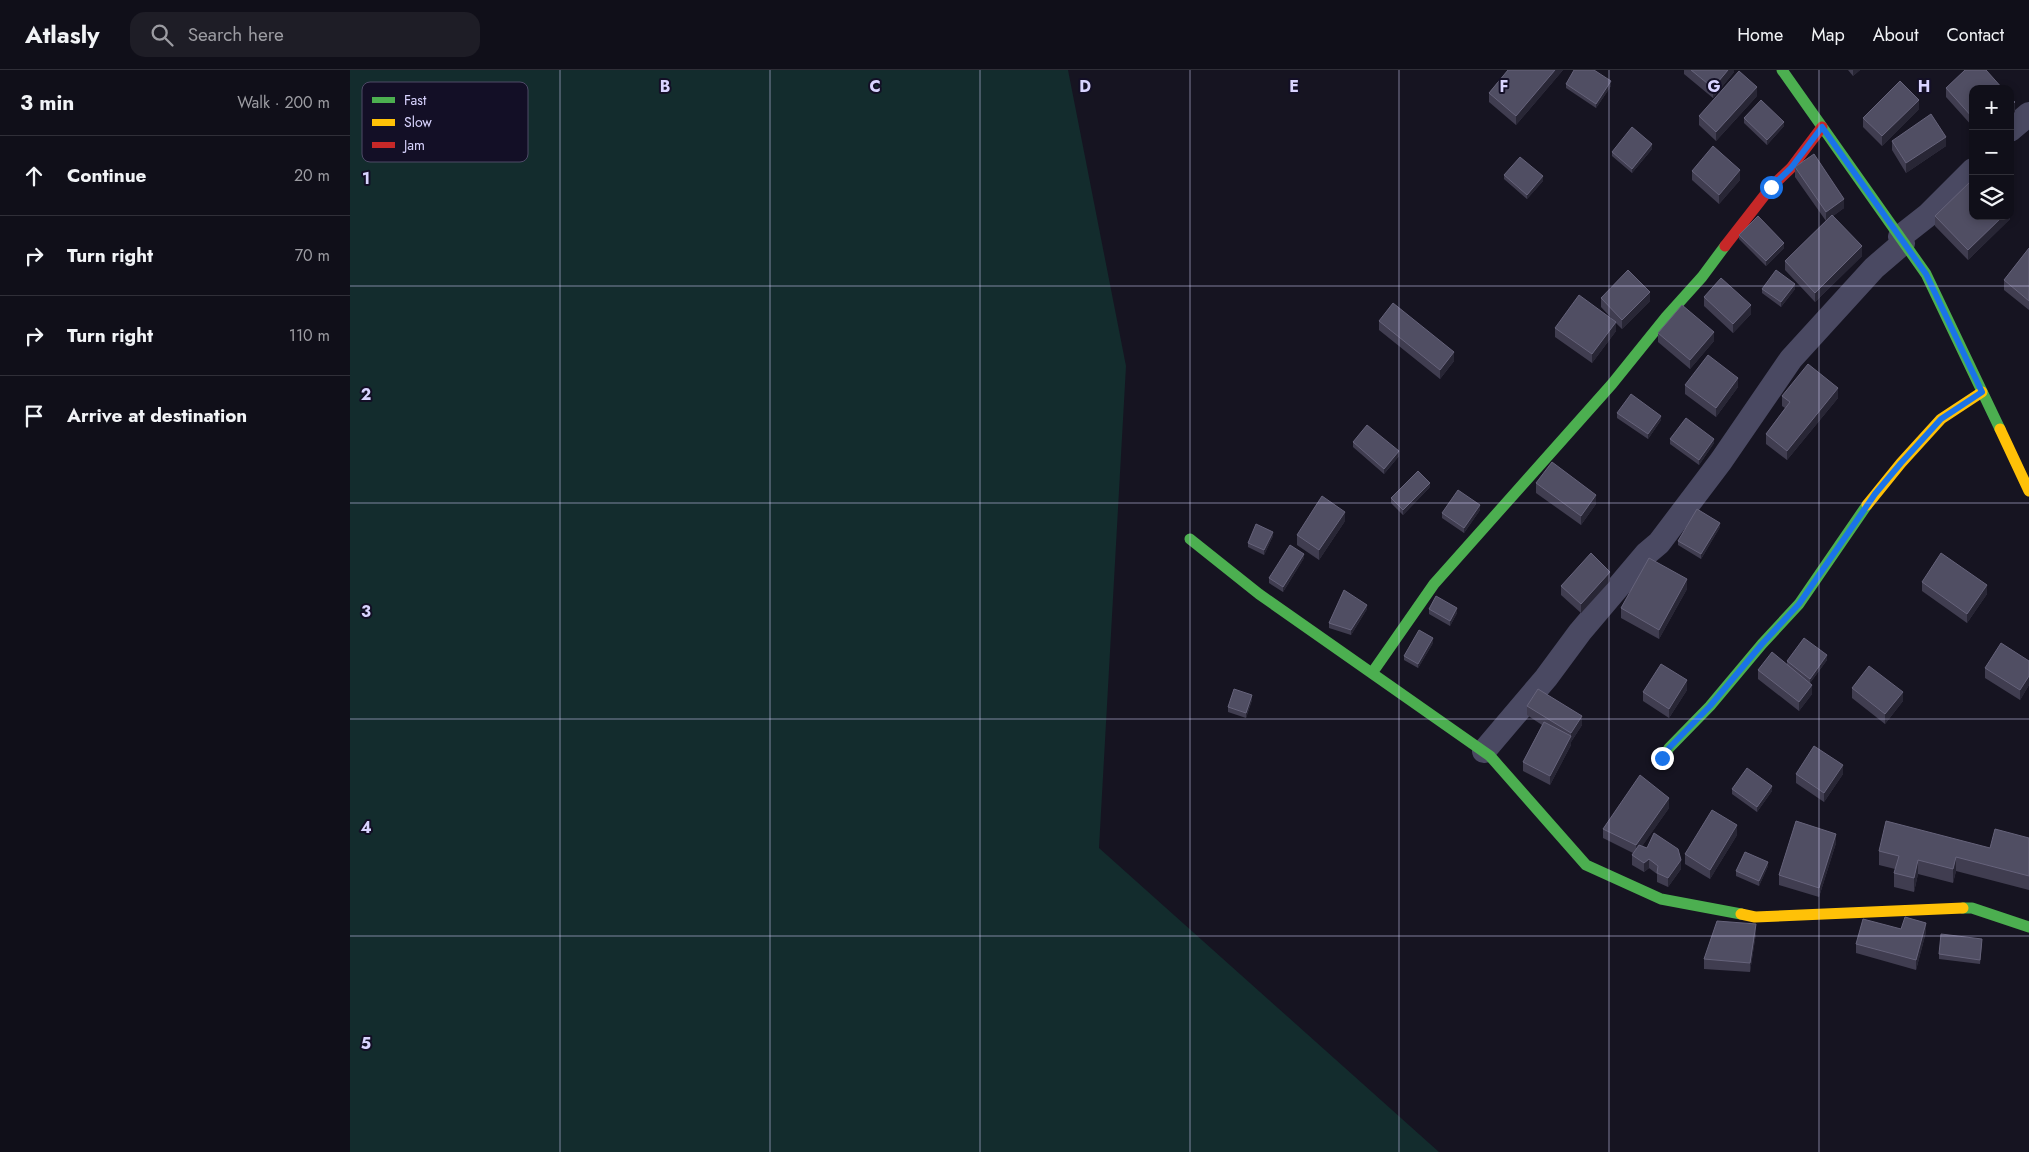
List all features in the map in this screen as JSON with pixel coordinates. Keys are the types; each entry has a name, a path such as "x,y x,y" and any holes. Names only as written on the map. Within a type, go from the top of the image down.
{"street":[{"path":"1782,70 1926,274 2029,492"},
{"path":"2014,127 2029,114"},
{"path":"1372,673 1434,584 1502,509 1542,460 1612,384 1666,317 1702,277 1771,187 1791,168 1822,127"},
{"path":"1484,751 1546,678 1586,625 1646,554 1659,544 1721,461 1792,359 1874,268 1969,174"},
{"path":"1662,758 1799,604 1875,494 1901,463 1941,419 1982,392"},
{"path":"1190,539 1259,594 1484,751 1586,865 1661,899 1755,917 1972,908 2029,927"}],"green space":[{"path":"350,70 1068,70 1126,366 1099,848 1439,1152 350,1152"}],"building":[{"path":"1508,70 1555,70 1516,116 1489,93"},
{"path":"1574,70 1594,70 1611,81 1596,104 1566,84"},
{"path":"1691,70 1728,70 1713,88"},
{"path":"1965,70 1986,70 1999,85 1969,85 1969,114 1946,88"},
{"path":"1739,71 1757,87 1716,132 1699,116"},
{"path":"1900,81 1919,100 1882,136 1863,118"},
{"path":"1761,100 1784,122 1767,140 1744,118"},
{"path":"1931,114 1946,137 1906,163 1892,141"},
{"path":"1632,127 1652,144 1632,169 1612,152"},
{"path":"1713,146 1740,170 1719,195 1692,171"},
{"path":"1814,154 1844,199 1826,212 1795,167"},
{"path":"1520,157 1543,176 1527,195 1504,175"},
{"path":"1969,183 1969,220 1999,220 1968,250 1935,216"},
{"path":"1832,215 1862,246 1815,293 1785,261"},
{"path":"1758,216 1784,243 1766,261 1739,235"},
{"path":"2029,248 2029,301 2004,280"},
{"path":"1628,270 1650,292 1622,320 1601,298"},
{"path":"1776,270 1795,284 1781,302 1762,289"},
{"path":"1721,278 1751,305 1733,324 1704,297"},
{"path":"1579,295 1616,322 1592,354 1555,328"},
{"path":"1393,303 1454,352 1440,370 1379,321"},
{"path":"1682,305 1714,332 1690,360 1658,333"},
{"path":"1708,355 1738,378 1716,408 1685,385"},
{"path":"1808,364 1838,388 1787,451 1766,434 1790,402 1782,396"},
{"path":"1631,394 1661,416 1648,434 1617,413"},
{"path":"1686,418 1714,439 1699,460 1670,439"},
{"path":"1367,425 1399,451 1384,469 1353,442"},
{"path":"1552,462 1596,495 1581,516 1536,483"},
{"path":"1418,471 1430,483 1403,510 1391,498"},
{"path":"1458,490 1480,505 1464,528 1442,513"},
{"path":"1322,496 1345,512 1319,550 1297,535"},
{"path":"1697,509 1720,523 1701,554 1678,541"},
{"path":"1256,524 1273,532 1264,550 1248,543"},
{"path":"1290,545 1304,554 1283,587 1269,578"},
{"path":"1591,553 1610,572 1581,604 1561,586"},
{"path":"1941,553 1987,585 1967,614 1922,582"},
{"path":"1649,558 1687,579 1659,630 1621,608"},
{"path":"1344,590 1367,605 1351,630 1329,623"},
{"path":"1436,596 1457,608 1450,621 1429,609"},
{"path":"1419,630 1433,638 1418,664 1404,656"},
{"path":"1804,638 1827,655 1810,679 1787,661"},
{"path":"2001,643 2029,661 2029,676 2020,690 1985,668"},
{"path":"1772,652 1812,685 1799,702 1758,670"},
{"path":"1661,664 1687,680 1669,709 1643,692"},
{"path":"1869,666 1903,692 1885,714 1852,688"},
{"path":"1234,689 1252,695 1246,713 1228,707"},
{"path":"1538,689 1582,716 1571,733 1527,706"},
{"path":"1544,722 1571,736 1550,776 1523,762"},
{"path":"1814,746 1843,765 1824,793 1796,774"},
{"path":"1747,768 1772,786 1757,807 1732,789"},
{"path":"1640,775 1669,798 1636,845 1603,829"},
{"path":"1712,810 1737,825 1710,870 1685,854"},
{"path":"1796,821 1836,834 1819,888 1779,875"},
{"path":"1886,821 1990,848 1995,829 2029,838 2029,876 1956,857 1953,869 1918,860 1914,878 1894,873 1899,856 1879,851"},
{"path":"1654,833 1678,849 1681,860 1668,878 1657,873 1658,866 1649,859 1644,863 1632,855 1639,845 1647,848"},
{"path":"1745,852 1768,862 1759,881 1736,871"},
{"path":"1905,917 1926,923 1916,960 1856,944 1863,919 1901,929"},
{"path":"1717,921 1756,924 1750,963 1704,959"},
{"path":"1941,934 1982,939 1980,960 1939,954"}],"traffic: fast":[{"path":"1782,70 1926,274 2000,429"},
{"path":"1372,673 1434,584 1612,384 1666,317 1702,277 1725,246"},
{"path":"1663,758 1669,748 1710,706 1762,644 1799,604 1867,505"},
{"path":"1190,539 1259,594 1490,756 1586,865 1661,899 1741,914"},
{"path":"1963,908 1972,908 2029,927"}],"traffic: slow":[{"path":"1867,505 1901,463 1941,419 1982,392"},
{"path":"2000,429 2029,491"},
{"path":"1741,914 1755,917 1963,908"}],"traffic: jam":[{"path":"1725,246 1771,187 1791,168 1822,127"}],"route":[{"path":"1662,758 1799,604 1847,532 1901,463 1941,419 1982,392 1926,274 1822,127 1791,168 1771,187"}]}
